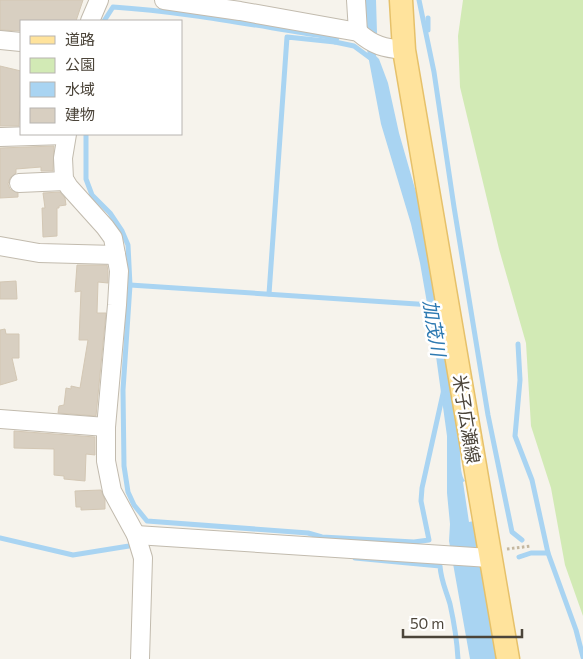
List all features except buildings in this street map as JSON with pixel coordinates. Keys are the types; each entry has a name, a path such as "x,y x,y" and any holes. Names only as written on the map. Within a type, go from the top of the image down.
{"main road":[{"name":"米子広瀬線","path":"401,0 393,49 508,659"}],"street":[{"path":"90,20 99,0"},
{"path":"164,0 240,11 361,35 393,49"},
{"path":"356,0 361,35"},
{"path":"0,40 20,42"},
{"path":"0,138 50,135"},
{"path":"66,135 63,158 65,181 113,238 119,271 106,427 106,461 112,491 136,535 143,558 140,659"},
{"path":"20,183 65,181"},
{"path":"0,246 39,253 116,255"},
{"path":"0,419 106,427"},
{"path":"136,535 490,558"}],"green space":[{"path":"463,0 583,0 583,616 565,565 551,488 531,426 526,343 499,249 460,87 458,36"}],"water":[{"name":"加茂川","path":"365,0 376,0 376,56 379,59 388,83 399,133 424,220 461,432 461,471 465,481 463,482 469,522 474,521 497,659 470,659 449,541 447,436 435,349 411,224 381,124 367,50"}],"waterway":[{"path":"419,0 434,72 488,415 512,532 522,540"},
{"path":"105,20 113,7 141,9 337,38 335,42"},
{"path":"428,18 428,30"},
{"path":"269,294 287,37 354,46 373,60"},
{"path":"86,135 86,179 92,195 110,213 122,231 128,245 130,285 123,390 124,466 128,492 134,505 147,521 308,533 322,537 414,542 429,540 421,501 422,488 444,389"},
{"name":"加茂川","path":"130,285 432,305"},
{"path":"518,344 520,380 515,436 532,480 548,553 576,630 583,657"},
{"path":"0,538 73,555 129,546"},
{"path":"519,557 531,553 548,553"},
{"path":"355,558 440,566 453,618 458,659"}]}
